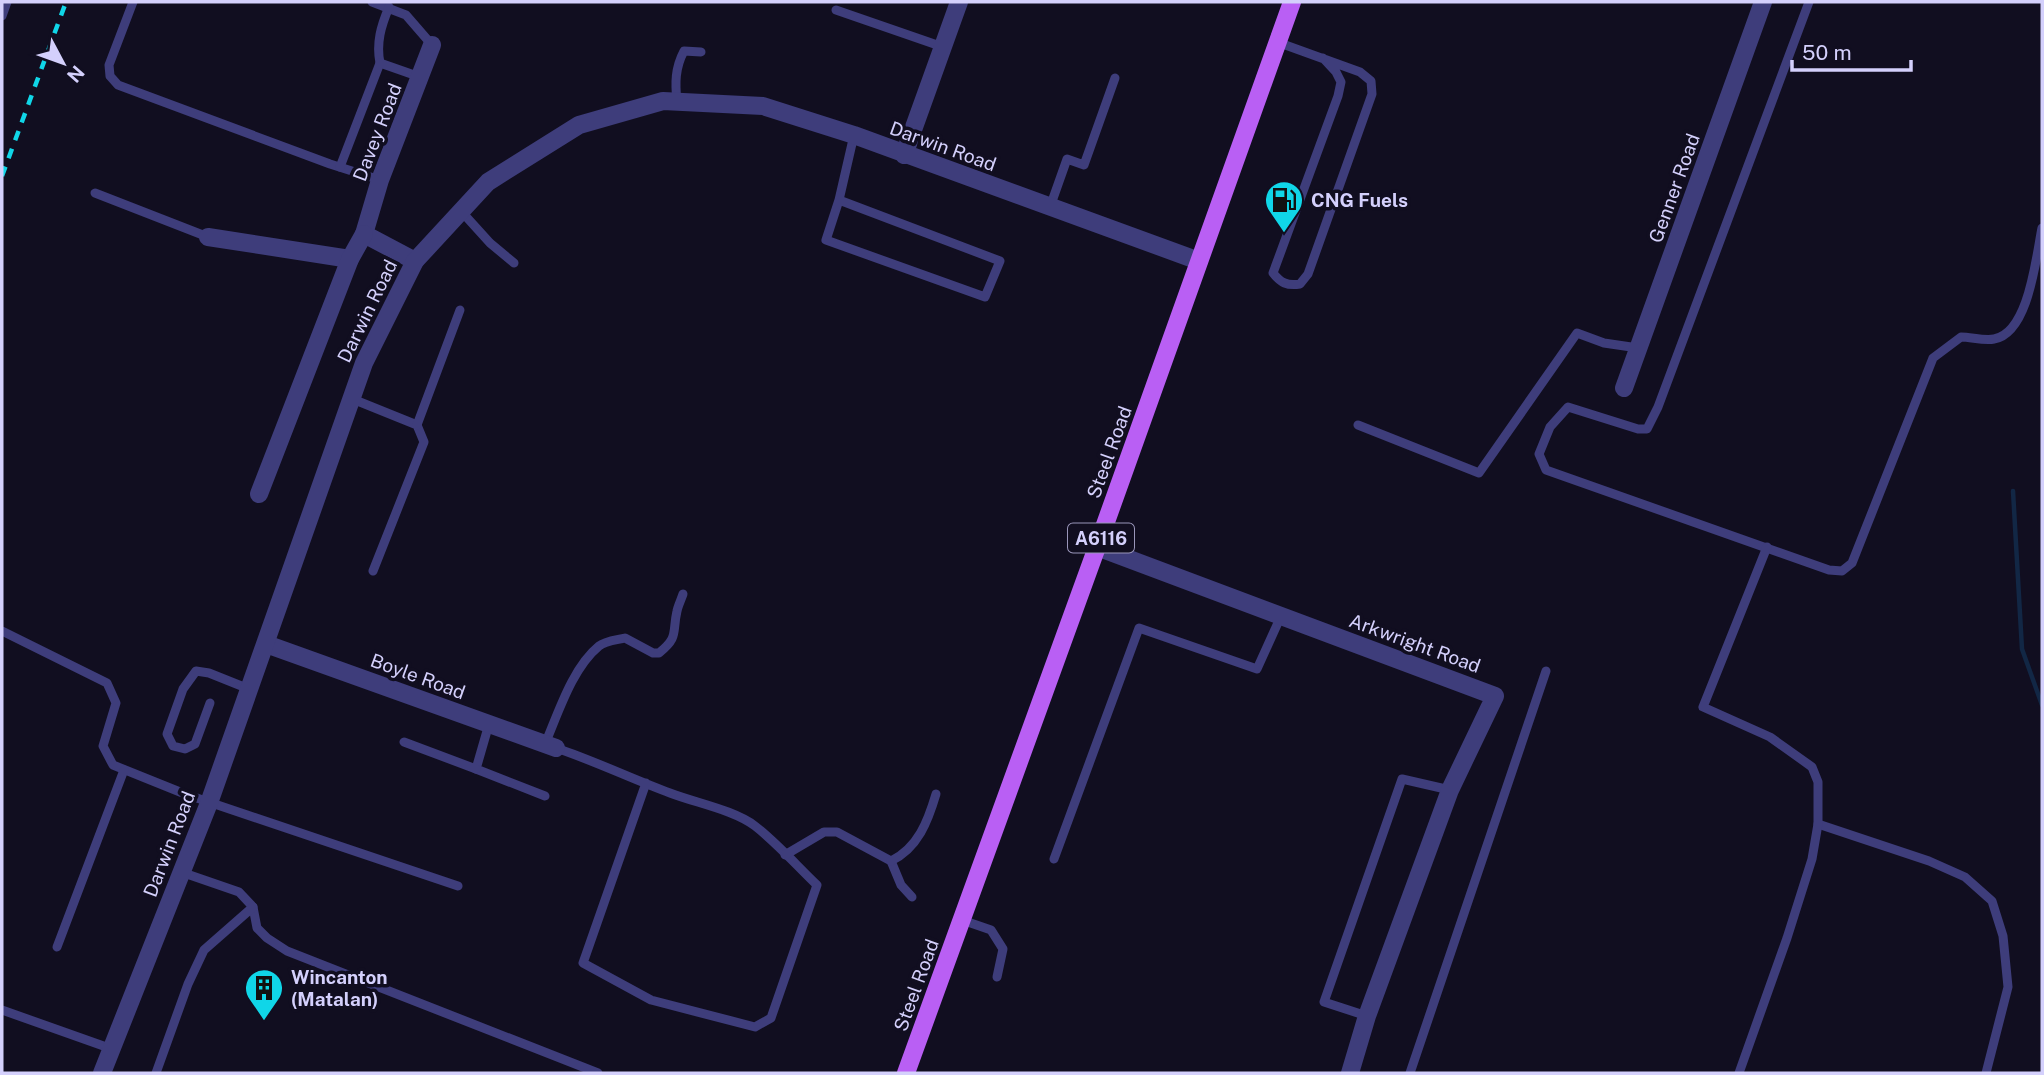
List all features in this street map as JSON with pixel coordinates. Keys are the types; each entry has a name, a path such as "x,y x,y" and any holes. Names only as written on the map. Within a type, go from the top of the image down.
{"main road":[{"name":"Steel Road","path":"906,1073 1292,2"}],"street":[{"path":"904,155 959,2"},
{"name":"Genner Road","path":"1624,388 1763,2"},
{"name":"Davey Road","path":"259,494 350,259 364,234 380,180 432,45"},
{"name":"Darwin Road","path":"102,1073 209,803 364,363 415,261 488,182 579,125 663,102 764,106 854,135 1199,261"},
{"path":"364,234 415,261"},
{"path":"208,237 350,259"},
{"name":"Arkwright Road","path":"1097,547 1495,696 1450,790 1367,1016 1350,1073"},
{"name":"Boyle Road","path":"266,644 550,746"}],"lane":[{"path":"2,16 7,2"},
{"path":"133,2 109,65 110,76 118,85 380,180"},
{"path":"372,2 406,15 432,45"},
{"path":"1809,2 1658,407 1647,429 1638,429 1568,407 1550,427 1539,454 1546,470 1829,570 1842,570 1852,562 1933,358 1961,337 1993,340 2008,334 2020,318 2026,302 2042,228"},
{"path":"340,167 380,62 377,51 379,37 389,7"},
{"path":"836,10 943,47"},
{"path":"1277,42 1323,58 1360,72 1371,82 1372,94 1308,274 1300,284 1291,285 1280,282 1273,272 1341,82 1323,58"},
{"path":"677,102 675,82 678,62 684,51 701,52"},
{"path":"380,62 420,77"},
{"path":"1050,207 1067,159 1084,165 1115,78"},
{"path":"839,200 1000,261 985,297 826,240 839,200 854,135"},
{"path":"95,193 208,237"},
{"path":"461,211 490,243 514,263"},
{"path":"373,571 424,442 417,425 460,310"},
{"path":"1358,425 1479,473 1577,332 1604,343 1638,348"},
{"path":"351,398 417,425"},
{"path":"1739,1073 1812,859 1818,824 1818,782 1812,767 1770,737 1703,707 1767,547"},
{"path":"646,783 583,964 651,1000 755,1027 771,1018 817,885 754,825 723,811 671,794 646,783 550,746 575,677 587,658 601,644 625,638 653,653 659,653 671,643 676,627 676,613 683,594"},
{"path":"1054,859 1139,628 1257,669 1281,616"},
{"path":"2,631 107,683 116,703 103,746 113,765 209,803 457,886"},
{"path":"210,703 195,744 185,749 173,746 167,734 183,689 196,671 209,673 249,690"},
{"path":"1410,1073 1546,671"},
{"path":"476,769 489,724"},
{"path":"404,742 545,796"},
{"path":"57,947 124,770"},
{"path":"1367,1016 1325,1002 1402,779 1450,790"},
{"path":"891,861 917,840 928,821 936,794"},
{"path":"1818,824 1929,861 1965,877 1992,901 2003,936 2008,987 1986,1073"},
{"path":"785,855 824,832 837,832 891,861 901,885 912,897"},
{"path":"181,872 239,891 253,907 257,928 287,951 598,1073"},
{"path":"156,1073 188,984 204,950 253,907"},
{"path":"962,920 991,930 1003,950 997,977"},
{"path":"2,1010 111,1049"}],"waterway":[{"path":"2013,491 2022,649 2042,705"}],"railway":[{"path":"2,176 66,2"}],"place":[{"name":"CNG Fuels","path":"1284,234"},
{"name":"Wincanton (Matalan)","path":"264,1022"}]}
